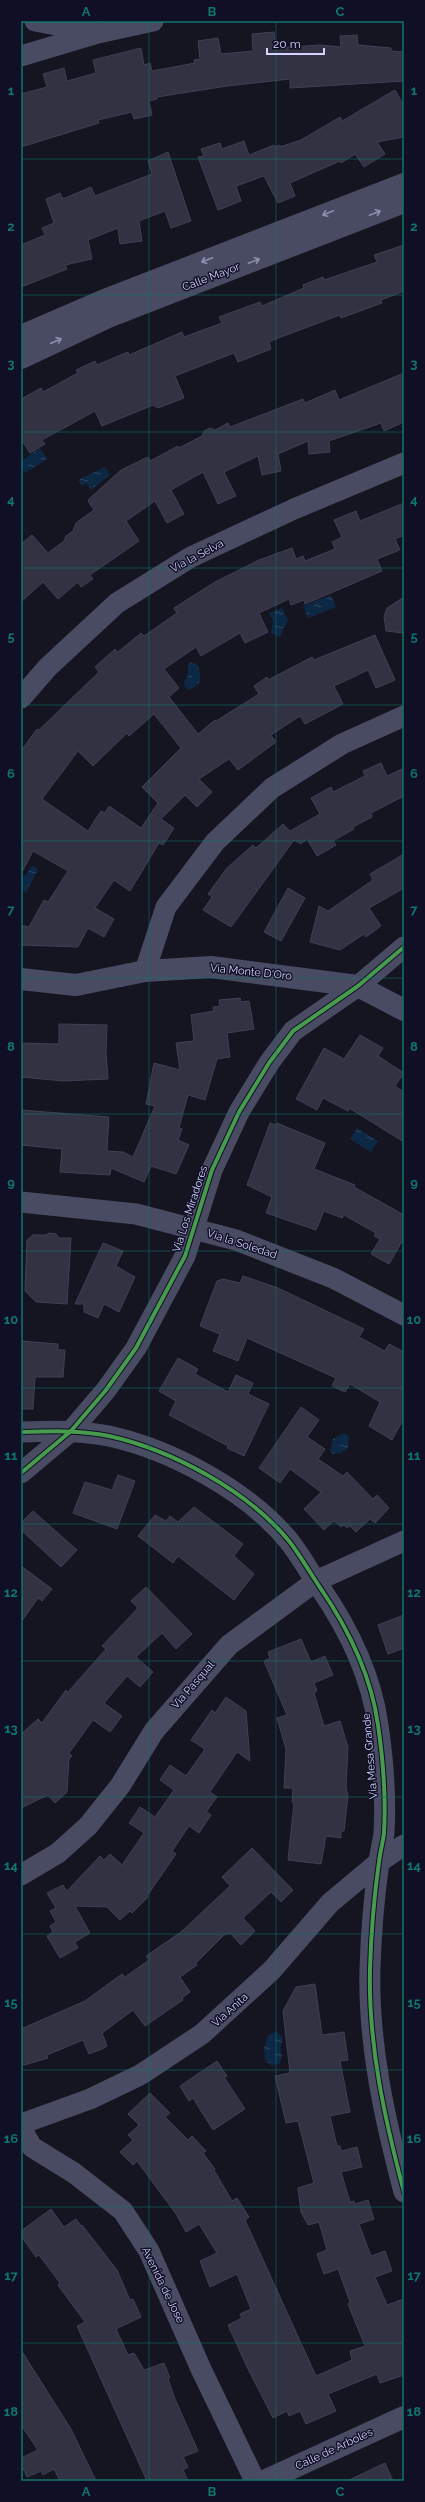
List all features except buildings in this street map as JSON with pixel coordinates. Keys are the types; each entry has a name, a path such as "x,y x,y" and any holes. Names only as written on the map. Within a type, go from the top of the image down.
{"street":[{"path":"35,21 98,33"},
{"path":"21,56 98,33 153,21"},
{"name":"Calle Mayor","path":"21,358 105,309 404,184"},
{"name":"Calle Mayor","path":"21,336 105,309 404,202"},
{"name":"Via la Selva","path":"21,698 48,667 117,603 190,557 294,509 404,463"},
{"path":"145,971 166,907 215,842 272,788 342,744 404,716"},
{"name":"Via Los Miradores","path":"21,1472 70,1431 106,1390 136,1348 185,1256 212,1170 239,1112 269,1063 293,1032 358,986 404,947"},
{"name":"Via Monte D'Oro","path":"21,979 76,985 145,971 211,967 358,986 404,1010"},
{"name":"Via la Soledad","path":"21,1202 136,1214 236,1240 333,1278 404,1315"},
{"name":"Via Mesa Grande","path":"21,1432 70,1431 109,1436 143,1446 201,1472 245,1500 289,1541 341,1617 371,1689 378,1725 383,1776 384,1833 379,1862 370,1971 374,2041 383,2104 404,2192"},
{"name":"Via Pasqual","path":"21,1875 58,1853 88,1826 120,1786 154,1731 192,1685 229,1645 316,1581 404,1541"},
{"name":"Via Anita","path":"21,2124 90,2099 140,2075 202,2034 272,1970 330,1903 379,1862 404,1845"},
{"name":"Avenida de Jose","path":"21,2128 32,2147 74,2173 122,2211 136,2231 149,2251 201,2368 255,2481"},
{"name":"Calle de Arboles","path":"264,2481 404,2417"}],"water":[{"path":"40,448 47,459 25,473 21,467 21,461"},
{"path":"105,467 110,475 91,490 86,483 82,486 78,480"},
{"path":"331,595 336,607 308,618 303,606"},
{"path":"282,608 288,620 280,637 271,633 273,621 269,613"},
{"path":"191,662 197,664 200,679 199,684 189,690 185,687 184,682 188,675 188,664"},
{"path":"32,866 38,869 26,893 21,890 21,877 26,875"},
{"path":"357,1128 378,1141 371,1152 350,1139"},
{"path":"344,1433 349,1436 348,1448 341,1453 332,1454 330,1450 333,1439"},
{"path":"276,2031 283,2038 280,2048 282,2055 280,2063 272,2066 265,2060 264,2048 268,2036"}],"cycle path":[{"path":"21,1473 71,1431 106,1390 136,1348 185,1256 212,1170 239,1112 269,1063 293,1031 358,986 404,947"},
{"path":"21,1432 76,1432 98,1434 133,1442 183,1462 231,1489 252,1505 289,1541 330,1602 349,1635 364,1670 375,1706 384,1779 385,1820 379,1858 373,1916 370,1997 379,2082 390,2137 404,2192"}]}
